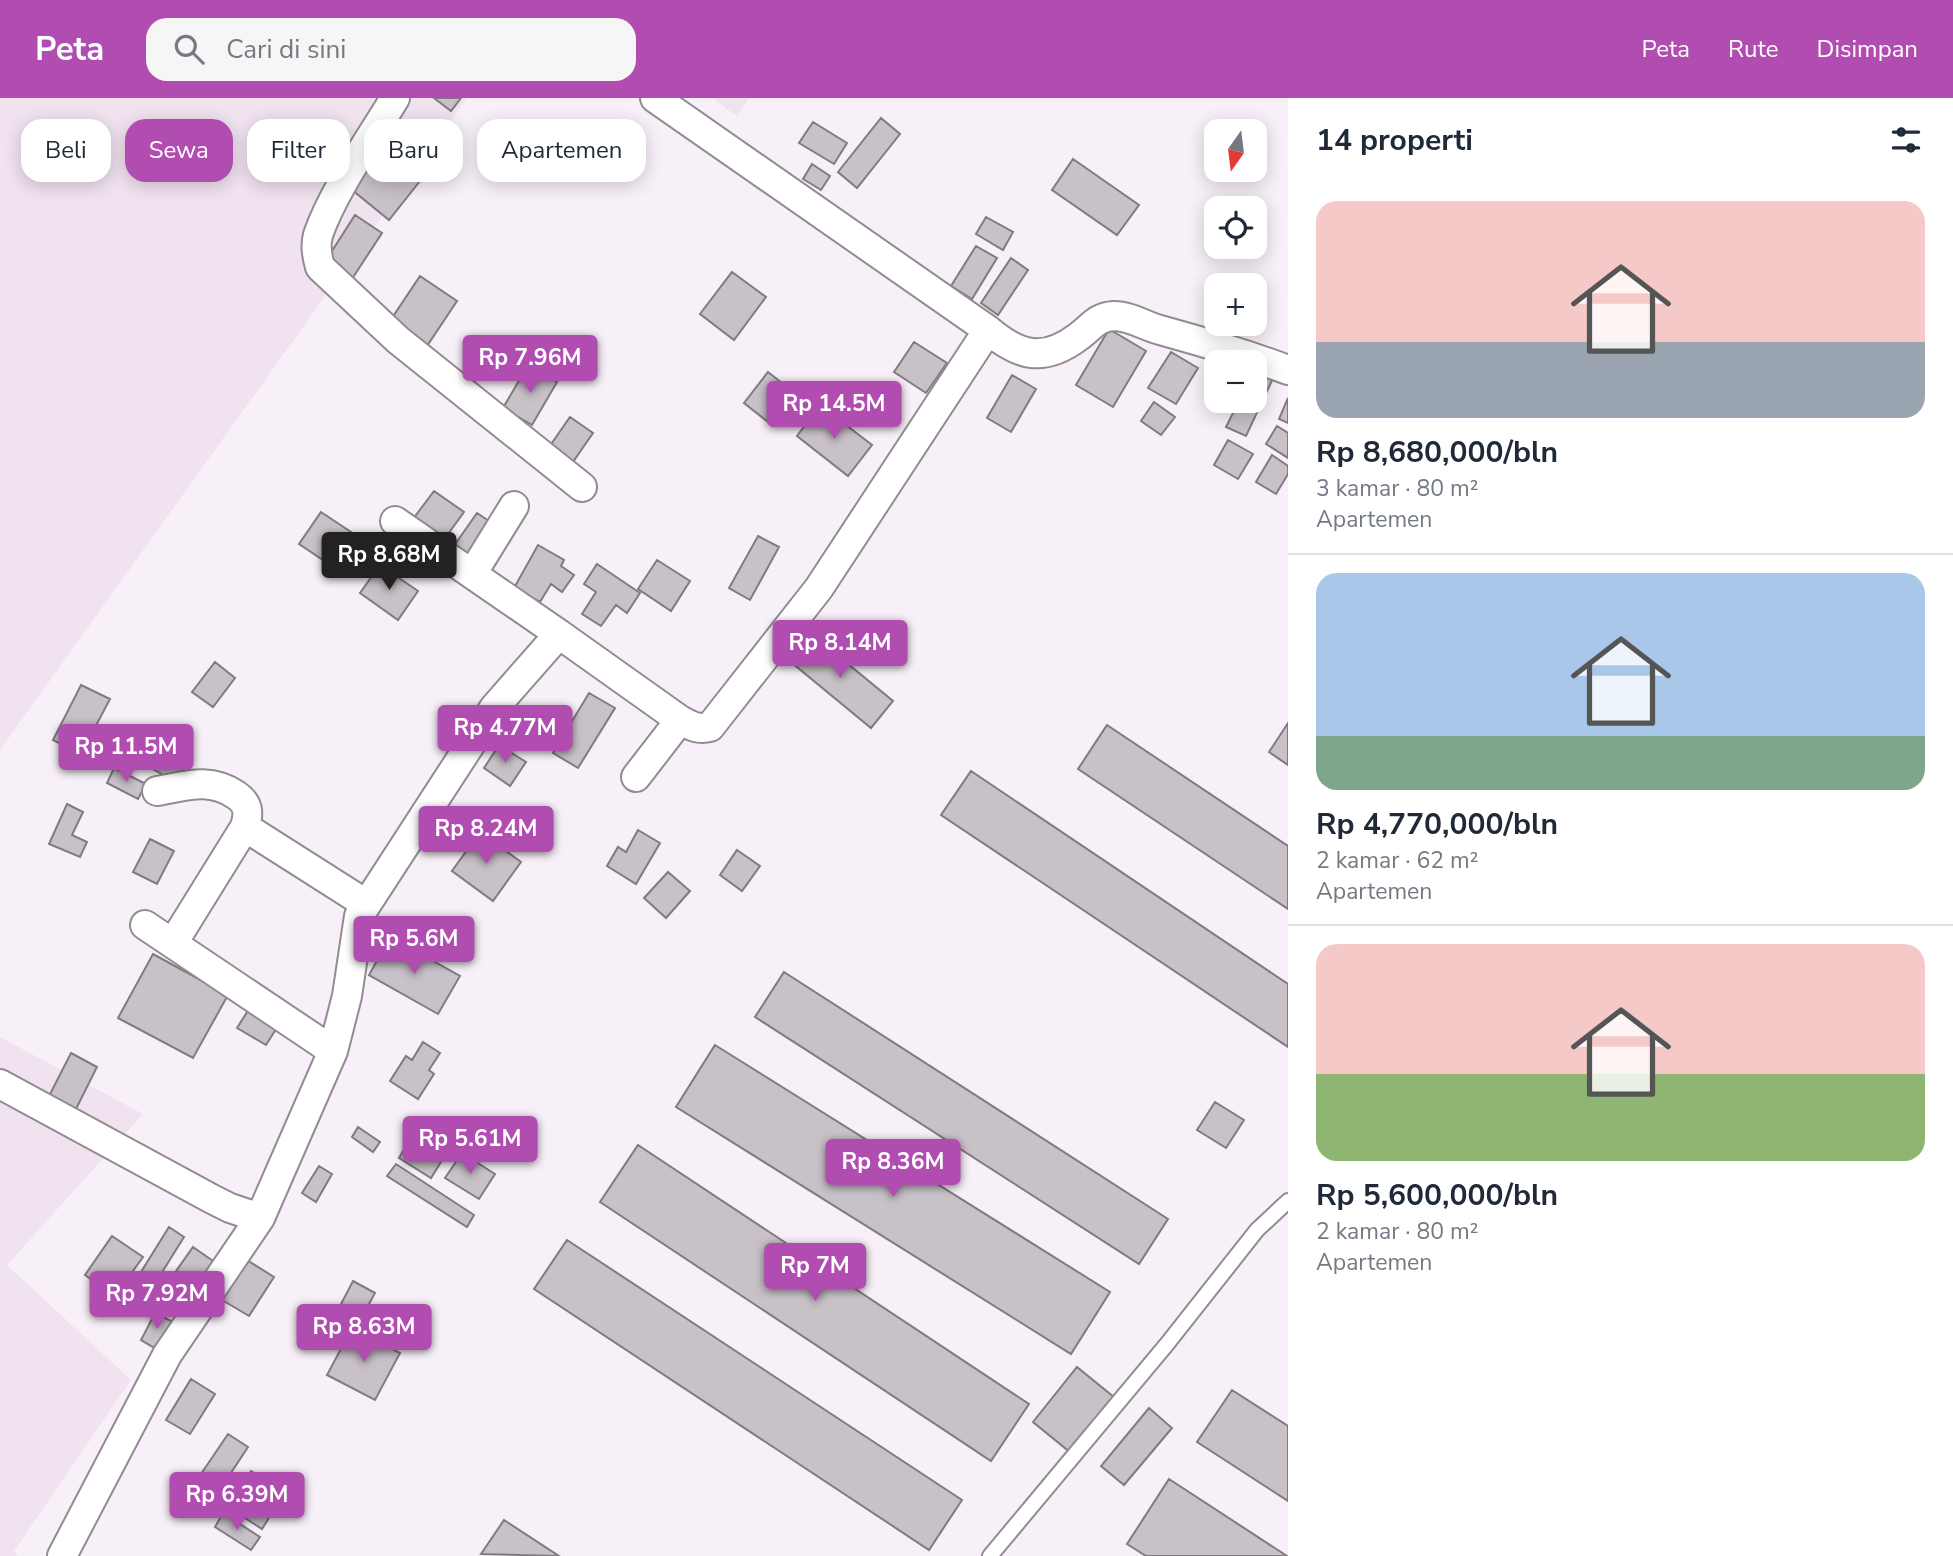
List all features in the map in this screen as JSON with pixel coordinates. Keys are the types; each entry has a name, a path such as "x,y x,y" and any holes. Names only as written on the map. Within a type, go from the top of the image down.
{"street":[{"path":"395,98 341,188 318,236 316,252 320,267 398,340 582,486"},
{"path":"655,98 1005,344 1025,354 1037,355 1062,346 1079,337 1097,319 1113,316 1126,317 1156,329 1229,348 1288,370"},
{"path":"395,521 680,720 701,729 710,727 819,588 988,330"},
{"path":"472,575 514,506"},
{"path":"62,1556 167,1354 260,1218 333,1051 347,996 359,916 494,708 559,634"},
{"path":"636,777 680,720"},
{"path":"157,791 195,785 223,786 243,799 248,807 245,827 173,943"},
{"path":"245,827 366,904"},
{"path":"145,925 333,1051"},
{"path":"0,1084 212,1199 260,1218"}],"lane":[{"path":"990,1556 1167,1344 1257,1230 1288,1201"}],"shaded area":[{"path":"0,98 467,98 452,119 364,119 364,182 407,182 0,750"},
{"path":"712,98 749,98 737,116"},
{"path":"0,1037 143,1114 7,1265 131,1380 14,1551 18,1556 0,1556"}],"building":[{"path":"434,98 461,98 451,111"},
{"path":"881,118 900,134 857,188 838,172"},
{"path":"813,122 847,143 834,164 799,143"},
{"path":"1073,159 1139,205 1117,235 1052,190"},
{"path":"812,164 830,176 821,190 803,179"},
{"path":"364,173 364,182 419,182 389,220 351,189"},
{"path":"355,215 382,233 352,279 325,262"},
{"path":"986,217 1013,232 1003,250 976,234"},
{"path":"976,246 997,258 972,299 951,286"},
{"path":"1011,258 1028,270 998,315 981,303"},
{"path":"732,272 766,297 734,340 700,314"},
{"path":"420,276 457,301 427,346 390,321"},
{"path":"1109,329 1146,351 1113,407 1076,385"},
{"path":"914,342 947,363 926,393 894,372"},
{"path":"1171,352 1198,368 1176,404 1148,388"},
{"path":"528,365 557,382 532,425 503,408"},
{"path":"768,372 797,395 773,426 744,403"},
{"path":"1267,373 1274,376 1267,391"},
{"path":"1012,375 1036,389 1011,432 987,418"},
{"path":"1288,398 1288,423 1279,419"},
{"path":"1154,402 1175,417 1161,435 1141,421"},
{"path":"820,405 872,445 848,476 797,436"},
{"path":"1233,413 1257,413 1246,436 1226,427"},
{"path":"570,417 593,433 568,469 545,453"},
{"path":"1277,426 1288,433 1288,458 1266,444"},
{"path":"1228,440 1253,454 1238,479 1214,465"},
{"path":"1272,455 1288,466 1288,474 1276,494 1256,482"},
{"path":"434,491 464,512 440,545 410,523"},
{"path":"321,512 366,542 344,574 299,544"},
{"path":"477,513 495,525 467,565 449,553"},
{"path":"758,536 779,547 750,600 729,588"},
{"path":"538,545 564,560 561,566 574,575 562,592 551,584 540,602 514,588"},
{"path":"657,560 690,581 671,611 638,589"},
{"path":"597,564 640,593 627,613 616,605 601,626 582,614 596,592 584,584"},
{"path":"380,565 418,591 398,620 360,593"},
{"path":"808,631 893,701 871,728 786,658"},
{"path":"215,662 235,678 213,707 192,692"},
{"path":"81,685 110,699 81,754 53,740"},
{"path":"589,693 615,708 578,768 553,753"},
{"path":"1288,723 1288,765 1269,752"},
{"path":"1107,725 1288,846 1288,909 1078,769"},
{"path":"144,729 191,756 175,782 129,755"},
{"path":"499,745 526,762 510,786 484,768"},
{"path":"114,768 146,784 138,799 107,783"},
{"path":"971,771 1288,984 1288,1047 941,815"},
{"path":"67,804 83,812 72,835 87,842 80,857 49,844"},
{"path":"638,830 660,843 636,884 607,866 618,847 626,852"},
{"path":"480,832 521,862 493,901 452,871"},
{"path":"150,839 174,851 157,884 133,872"},
{"path":"737,850 760,866 742,891 720,875"},
{"path":"668,872 690,891 666,918 644,898"},
{"path":"390,937 460,976 438,1014 369,975"},
{"path":"153,954 228,995 193,1058 118,1018"},
{"path":"784,972 1168,1219 1139,1264 755,1017"},
{"path":"249,1009 278,1026 266,1045 237,1028"},
{"path":"423,1042 440,1053 429,1070 434,1074 418,1099 390,1081 406,1056 412,1060"},
{"path":"715,1045 1110,1292 1071,1354 676,1107"},
{"path":"71,1053 97,1067 74,1113 47,1100"},
{"path":"1215,1102 1244,1120 1226,1148 1197,1130"},
{"path":"358,1127 380,1142 373,1152 352,1137"},
{"path":"411,1137 444,1157 431,1178 399,1158"},
{"path":"638,1145 1029,1404 991,1461 600,1202"},
{"path":"462,1153 495,1174 479,1199 445,1178"},
{"path":"396,1164 474,1215 467,1227 387,1176"},
{"path":"319,1166 332,1174 316,1202 302,1193"},
{"path":"169,1227 184,1237 156,1282 141,1272"},
{"path":"112,1236 143,1257 115,1296 85,1275"},
{"path":"567,1240 962,1500 929,1550 534,1289"},
{"path":"193,1247 223,1268 193,1312 162,1291"},
{"path":"242,1257 274,1277 249,1316 217,1297"},
{"path":"353,1281 375,1293 363,1315 341,1304"},
{"path":"155,1313 173,1322 158,1350 141,1340"},
{"path":"352,1328 400,1353 375,1400 327,1375"},
{"path":"1077,1367 1115,1398 1071,1453 1033,1422"},
{"path":"191,1379 215,1394 190,1434 166,1420"},
{"path":"1232,1390 1288,1426 1288,1501 1197,1442"},
{"path":"1149,1408 1172,1428 1124,1485 1101,1466"},
{"path":"228,1434 248,1447 219,1491 199,1477"},
{"path":"251,1471 285,1492 262,1529 228,1507"},
{"path":"1169,1479 1287,1556 1146,1556 1127,1544"},
{"path":"223,1513 260,1537 251,1550 215,1527"},
{"path":"504,1520 559,1556 481,1554"}]}
